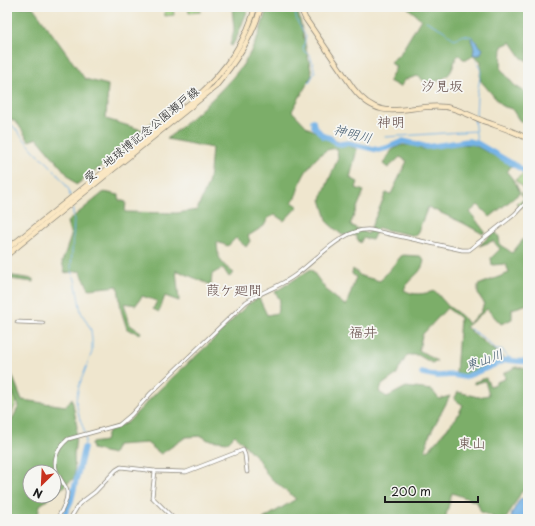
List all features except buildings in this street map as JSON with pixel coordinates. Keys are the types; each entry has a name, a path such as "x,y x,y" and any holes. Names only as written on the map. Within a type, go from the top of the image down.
{"main road":[{"name":"愛・地球博記念公園瀬戸線","path":"7,255 9,249 37,229 195,99 212,83 231,60 241,42 255,7"},
{"name":"愛・地球博記念公園瀬戸線","path":"76,196 215,87 235,62 246,44 256,23 261,7"},
{"path":"300,7 305,18 358,95 372,106 389,111 412,110 426,107 447,107 516,132 528,139"}],"street":[{"path":"57,519 63,508 67,494 67,489 54,465 56,454 61,445 68,439 118,425 124,421 246,302 295,276 350,234 365,229 462,250 469,250 528,202"},
{"path":"17,322 43,323"},
{"path":"70,519 79,504 101,487 116,470 122,467 155,471 186,472 243,450 247,472"},
{"path":"155,471 152,497 174,519"}],"green space":[{"path":"7,7 33,7 85,79 108,85 106,119 142,130 162,115 166,117 126,149 76,185 37,138 29,141 18,124 7,116"},
{"path":"164,7 173,7 174,15 165,16"},
{"path":"188,7 200,7 201,12 189,13"},
{"path":"232,7 246,7 248,9 232,46 230,45 234,30"},
{"path":"267,7 297,7 312,75 292,111 308,128 357,149 350,178 358,182 356,188 364,191 350,225 368,234 386,193 391,194 407,161 400,157 388,168 383,164 392,150 401,145 414,145 422,149 472,144 512,165 507,172 515,182 520,193 490,217 478,205 470,212 485,232 483,234 428,207 416,236 378,228 372,240 363,238 360,243 355,235 342,235 328,223 321,199 338,158 337,148 325,151 307,170 292,202 298,206 284,221 275,215 268,218 264,226 248,236 250,241 246,247 236,238 228,246 217,242 219,257 234,273 229,277 223,268 212,274 211,285 176,270 179,301 165,296 159,312 153,309 157,301 142,296 136,305 124,303 130,325 141,332 140,334 127,329 121,310 118,286 89,289 80,271 65,273 62,262 71,236 67,222 104,192 119,195 119,200 126,202 125,212 177,213 197,210 208,184 212,148 167,139 216,95 242,66 257,38"},
{"path":"408,7 528,7 528,61 522,58 511,42 502,46 501,69 514,85 528,94 528,126 519,120 512,109 502,106 480,80 481,61 473,56 468,59 463,59 459,55 448,75 429,84 417,76 405,80 400,87 389,81 396,67 390,62 400,54 421,19"},
{"path":"523,174 528,178 528,183 526,184 528,186 528,200 521,208 516,203 525,199 521,194 524,191 521,185 515,180"},
{"path":"495,231 499,237 500,244 512,253 526,236 528,237 528,304 512,309 512,319 501,324 487,309 466,327 503,358 464,375 456,373 460,318 447,308 422,335 419,350 437,361 432,363 418,355 407,355 396,375 382,385 379,392 387,397 406,387 432,390 439,399 450,396 430,434 425,450 428,451 457,417 463,405 454,399 458,392 478,397 489,395 485,381 474,384 474,382 486,378 490,386 505,379 504,373 516,367 528,369 528,493 522,491 506,519 498,519 481,512 477,502 452,493 445,519 263,519 296,499 268,476 258,459 235,435 228,442 208,440 202,436 186,437 161,454 147,443 117,445 113,454 92,449 91,443 105,441 109,429 127,423 248,304 259,298 267,315 277,313 280,300 275,292 311,269 327,291 346,306 356,277 352,274 353,269 361,276 380,281 402,255 420,256 424,259 421,269 406,285 404,290 419,294 435,291 448,306 462,316 468,324 481,312 484,303 478,294 478,285 509,273 506,264 492,265 491,258 500,249 493,241 479,246"},
{"path":"7,274 33,279 33,282 10,279 7,290"},
{"path":"7,362 22,400 66,406 72,398 77,427 74,455 75,477 62,488 62,464 22,464 22,504 41,504 37,519 7,519 7,429 19,406 7,380"},
{"path":"7,382 17,401 7,425"}],"water":[{"path":"472,37 483,49 480,55 473,55 474,48 471,39"},
{"path":"520,499 528,499 528,519 511,519 512,513"}],"waterway":[{"path":"296,7 296,18 299,26 306,36 303,49 310,55 315,72 309,83"},
{"path":"426,21 443,30 455,39 464,35 472,37"},
{"path":"476,60 481,71 477,95 476,116"},
{"path":"474,118 477,143"},
{"name":"神明川","path":"313,121 314,126 323,136 330,138 336,143 348,143 378,150 403,141 427,147 468,141 477,143 528,173"},
{"path":"7,126 13,126 36,153 48,163 63,181 69,190 70,196"},
{"path":"385,137 476,131"},
{"path":"72,205 74,221 71,268 75,280 81,312 91,330 92,340 92,352 79,386 76,400 79,416 86,436 84,448"},
{"path":"470,329 482,337 496,350 503,350 506,355 513,360"},
{"name":"東山川","path":"422,373 438,376 453,375 465,377 506,360 522,362 528,361"},
{"path":"62,519 71,501 84,448"}],"district":[{"name":"汐見坂","path":"442,85"},
{"name":"神明","path":"391,121"},
{"name":"葭ケ廻間","path":"234,289"},
{"name":"福井","path":"363,331"},
{"name":"東山","path":"472,442"}]}
